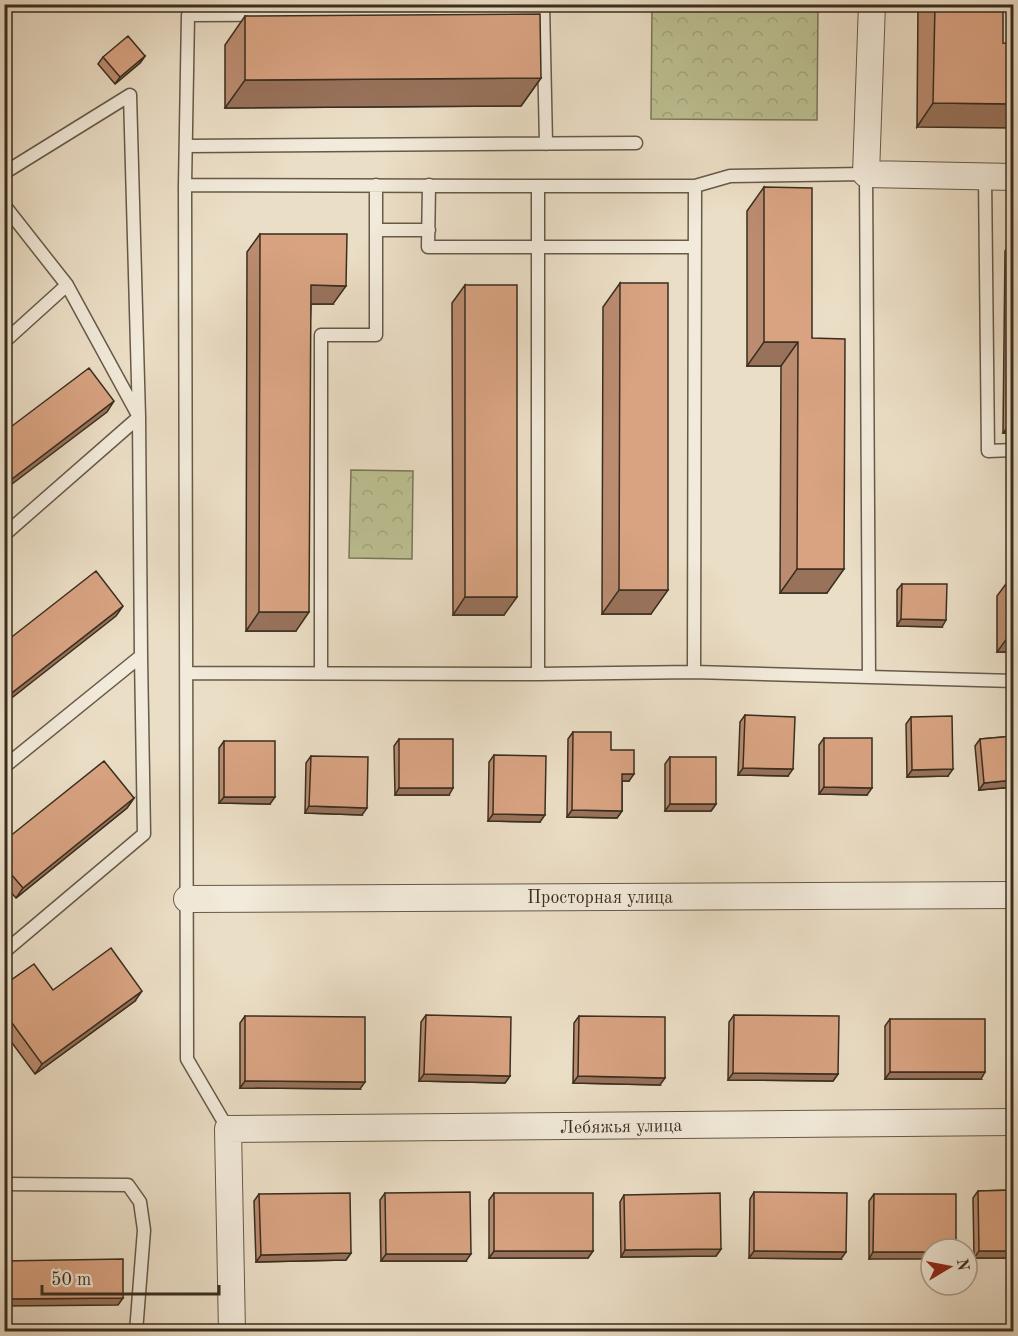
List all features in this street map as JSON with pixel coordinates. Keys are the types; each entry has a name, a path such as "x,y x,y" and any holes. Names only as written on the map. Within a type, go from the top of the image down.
{"street":[{"path":"872,4 866,174 1014,177"},
{"name":"Просторная улица","path":"187,899 1014,894"},
{"name":"Лебяжья улица","path":"228,1129 1014,1122"},
{"path":"228,1129 232,1332"}],"lane":[{"path":"228,1129 187,1059 188,673 185,185 188,10 543,9 546,144"},
{"path":"4,173 130,95 139,417 144,834 4,952"},
{"path":"186,146 636,143"},
{"path":"185,185 695,186 730,176 866,174 869,677"},
{"path":"985,176 988,451 1014,450"},
{"path":"321,673 321,334 376,335 376,185"},
{"path":"429,186 428,247 695,248"},
{"path":"538,186 538,674"},
{"path":"694,672 695,186"},
{"path":"4,205 67,285 139,417"},
{"path":"376,230 429,231"},
{"path":"4,342 67,285"},
{"path":"4,535 139,417"},
{"path":"4,767 141,656"},
{"path":"188,673 694,672 1014,681"},
{"path":"4,1184 128,1185 140,1203 144,1230 136,1332"}],"green space":[{"path":"652,5 818,5 817,120 651,119"},
{"path":"351,470 413,471 412,559 349,558"}],"building":[{"path":"935,4 1003,4 1003,43 1014,44 1014,104 933,103"},
{"path":"540,14 541,78 245,80 245,16"},
{"path":"128,36 145,56 120,77 103,57"},
{"path":"764,187 812,188 812,338 845,339 844,569 797,569 798,342 764,342"},
{"path":"260,234 347,234 346,286 311,285 309,612 259,612"},
{"path":"4,281 11,289 4,295"},
{"path":"620,283 668,283 668,590 619,590"},
{"path":"465,285 517,285 517,597 465,597"},
{"path":"89,368 114,401 4,485 4,432"},
{"path":"96,571 123,606 4,699 4,643"},
{"path":"902,584 947,584 946,620 901,619"},
{"path":"745,715 795,717 793,769 743,768"},
{"path":"952,716 953,769 912,770 911,717"},
{"path":"573,732 611,732 611,750 634,750 634,774 622,774 622,811 572,810"},
{"path":"1014,736 1014,780 984,783 980,739"},
{"path":"824,738 872,738 872,788 824,787"},
{"path":"399,739 453,739 453,788 399,788"},
{"path":"224,741 275,741 275,797 224,797"},
{"path":"494,755 546,756 545,815 493,814"},
{"path":"311,756 368,757 367,808 309,806"},
{"path":"670,757 716,757 716,804 670,804"},
{"path":"104,761 134,798 23,888 4,866 4,841"},
{"path":"111,948 142,991 42,1064 4,1012 4,985 34,964 53,990"},
{"path":"426,1015 511,1017 510,1076 424,1074"},
{"path":"734,1015 839,1016 838,1074 733,1073"},
{"path":"245,1016 365,1017 365,1082 245,1081"},
{"path":"579,1016 665,1017 665,1078 578,1076"},
{"path":"890,1019 985,1019 985,1072 890,1072"},
{"path":"1014,1190 1014,1251 979,1251 978,1191"},
{"path":"470,1192 471,1254 386,1254 385,1193"},
{"path":"754,1192 847,1193 846,1252 754,1251"},
{"path":"350,1193 351,1253 261,1255 259,1194"},
{"path":"494,1193 593,1193 593,1251 494,1251"},
{"path":"720,1193 721,1249 625,1250 624,1195"},
{"path":"874,1194 956,1194 956,1237 919,1237 919,1252 873,1252"},
{"path":"123,1259 123,1298 4,1299 4,1261"}]}
